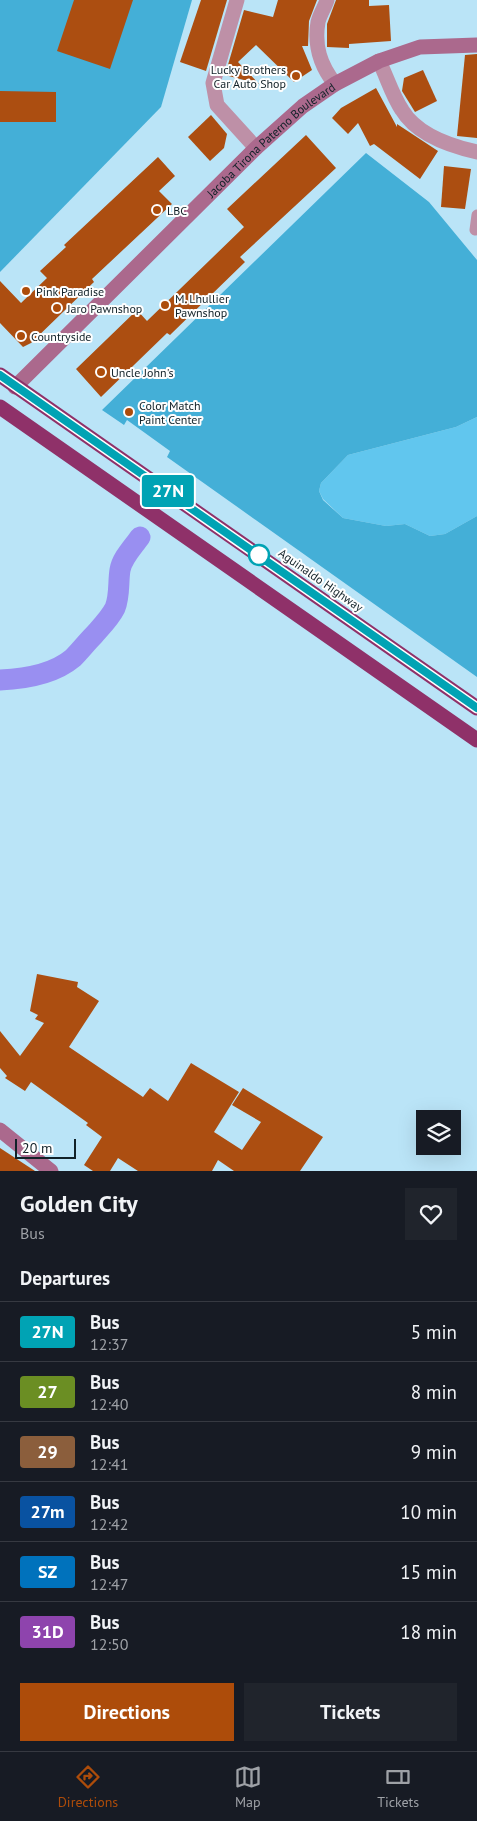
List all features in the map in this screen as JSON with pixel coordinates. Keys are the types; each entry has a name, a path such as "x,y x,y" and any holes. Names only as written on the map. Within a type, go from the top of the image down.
{"highway":[{"name":"Aguinaldo Highway","path":"0,376 477,708"},
{"path":"0,407 477,740"}],"street":[{"path":"238,0 212,82 217,105 256,148"},
{"path":"327,0 319,21 317,46 322,65 335,84"},
{"name":"Jacoba Tirona Paterno Boulevard","path":"15,387 256,148 303,106 335,84 379,62 420,47 477,45"},
{"path":"379,62 402,111 416,127 452,147 477,152"},
{"path":"0,1130 51,1171"}],"lane":[{"path":"475,230 477,215"}],"shaded area":[{"path":"0,0 192,0 161,107 0,272"},
{"path":"366,153 429,202 477,260 477,417 456,427 348,455 321,483 319,491 323,500 343,518 386,526 405,524 430,536 445,534 477,516 477,677 167,457 170,451 127,420 124,425 102,410"},
{"path":"477,417 477,516 445,534 430,536 405,524 386,526 343,518 323,499 319,491 321,483 348,455 456,427"}],"building":[{"path":"74,0 133,0 110,69 57,51"},
{"path":"201,0 227,0 206,71 180,62"},
{"path":"278,0 317,0 309,21 308,46 302,46 312,70 294,82 256,45 238,62 259,84 225,75 244,10 273,17"},
{"path":"336,0 369,0 369,6 389,5 391,41 349,44 349,48 327,47 327,24"},
{"path":"477,54 477,138 457,136 465,55"},
{"path":"423,70 437,101 415,112 402,91 404,78"},
{"path":"376,88 397,127 397,124 438,151 420,179 374,144 370,146 358,123 348,134 332,118 341,108"},
{"path":"0,91 56,92 56,122 0,122"},
{"path":"211,115 227,134 224,148 210,161 188,137"},
{"path":"306,135 336,168 240,257 245,262 170,335 167,333 101,397 76,369 137,310 147,321 244,227 227,209"},
{"path":"158,157 175,176 159,191 172,204 92,279 94,282 31,343 23,347 0,323 0,281 21,303 47,278 40,271 66,247 64,245"},
{"path":"444,166 471,169 465,209 441,207"},
{"path":"37,974 78,982 77,987 99,1001 69,1047 143,1097 150,1088 168,1101 191,1063 239,1092 214,1132 242,1150 261,1122 232,1105 243,1088 323,1137 300,1171 234,1171 218,1160 212,1171 138,1171 118,1158 110,1171 93,1171 84,1165 102,1137 86,1125 88,1123 31,1082 25,1091 5,1078 7,1076 0,1068 0,1031 20,1056 44,1023 35,1019 38,1015 30,1011"},
{"path":"0,1148 35,1171 0,1171"}],"waterway":[{"path":"0,680 28,677 48,672 73,658 115,608 118,599 121,566 125,557 140,537"}],"bus line":[{"name":"27N","path":"0,375 477,708"}],"place":[{"name":"Lucky Brothers Car Auto Shop","path":"296,76"},
{"name":"LBC","path":"157,210"},
{"name":"Pink Paradise","path":"26,291"},
{"name":"M. Lhullier Pawnshop","path":"165,305"},
{"name":"Jaro Pawnshop","path":"57,308"},
{"name":"Countryside","path":"21,336"},
{"name":"Uncle John's","path":"101,372"},
{"name":"Color Match Paint Center","path":"129,412"}]}
